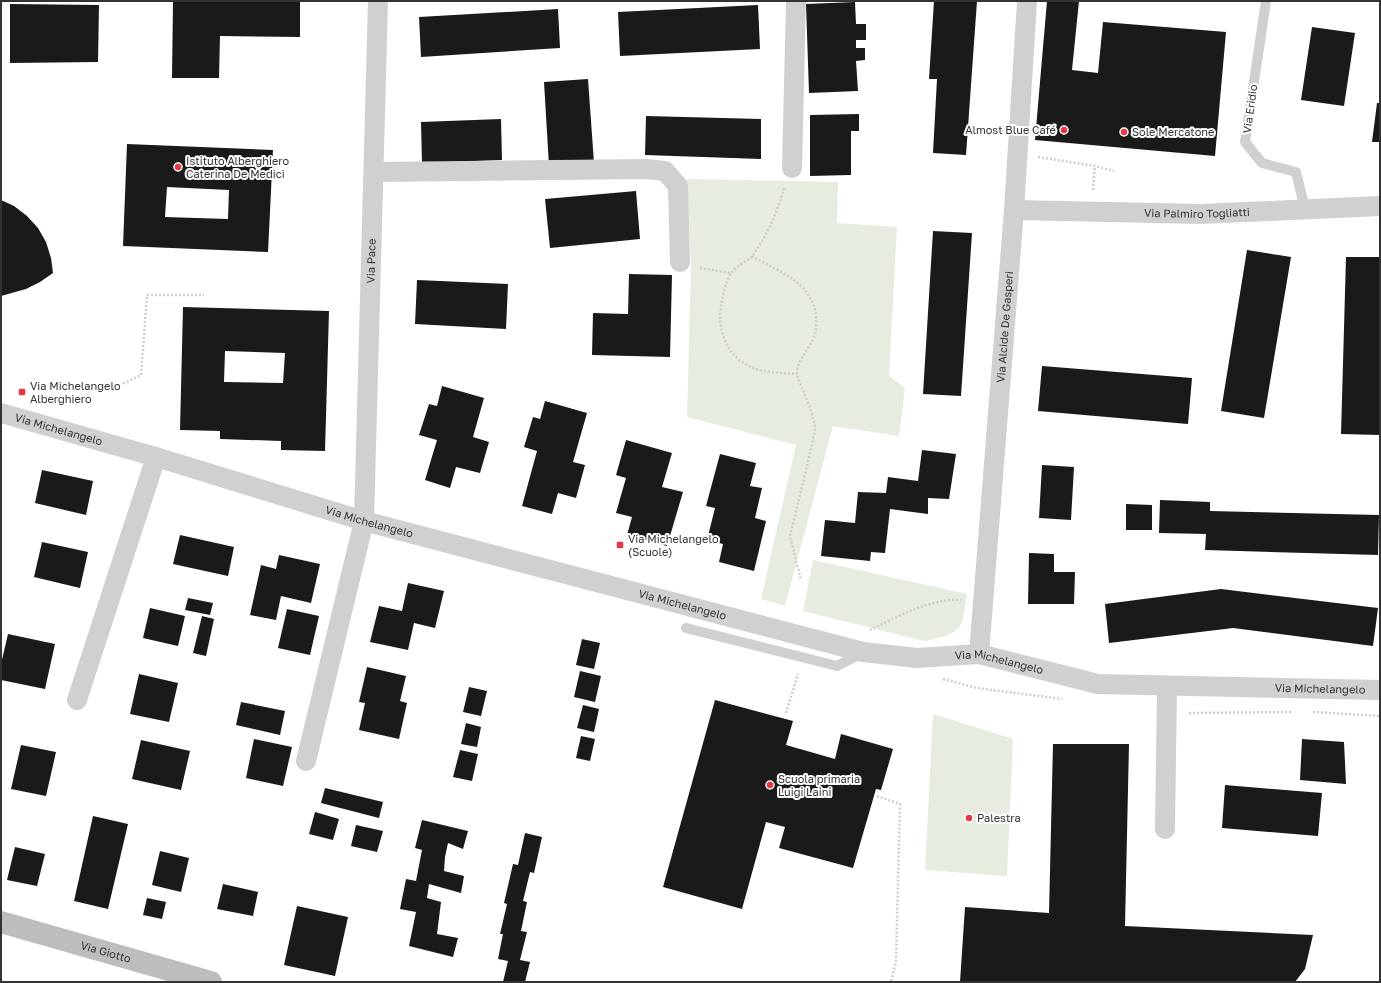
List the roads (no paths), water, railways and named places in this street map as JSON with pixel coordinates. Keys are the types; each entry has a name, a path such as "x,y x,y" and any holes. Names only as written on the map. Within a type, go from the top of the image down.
{"street":[{"name":"Via Pace","path":"306,761 364,521 378,1"},
{"path":"792,168 796,1"},
{"name":"Via Alcide De Gasperi","path":"979,654 1014,210 1027,1"},
{"path":"374,172 647,169 665,171 678,186 680,262"},
{"name":"Via Palmiro Togliatti","path":"1014,210 1201,214 1380,206"},
{"name":"Via Michelangelo","path":"1,413 156,457 364,521 683,606 863,652 917,658 979,654 1098,684 1380,690"},
{"path":"77,700 156,457"},
{"path":"1165,829 1167,686"},
{"name":"Via Giotto","path":"1,922 211,982"}],"lane":[{"name":"Via Eridio","path":"1266,1 1245,142 1262,163 1296,172 1305,209"},
{"path":"686,628 837,666 863,652"}],"place":[{"name":"Almost Blue Café","path":"1064,130"},
{"name":"Sole Mercatone","path":"1124,132"},
{"name":"Istituto Alberghiero Caterina De Medici","path":"178,167"},
{"name":"Via Michelangelo Alberghiero","path":"22,392"},
{"name":"Via Michelangelo (Scuole)","path":"620,545"},
{"name":"Scuola primaria Luigi Laini","path":"770,785"},
{"name":"Palestra","path":"969,818"}]}
